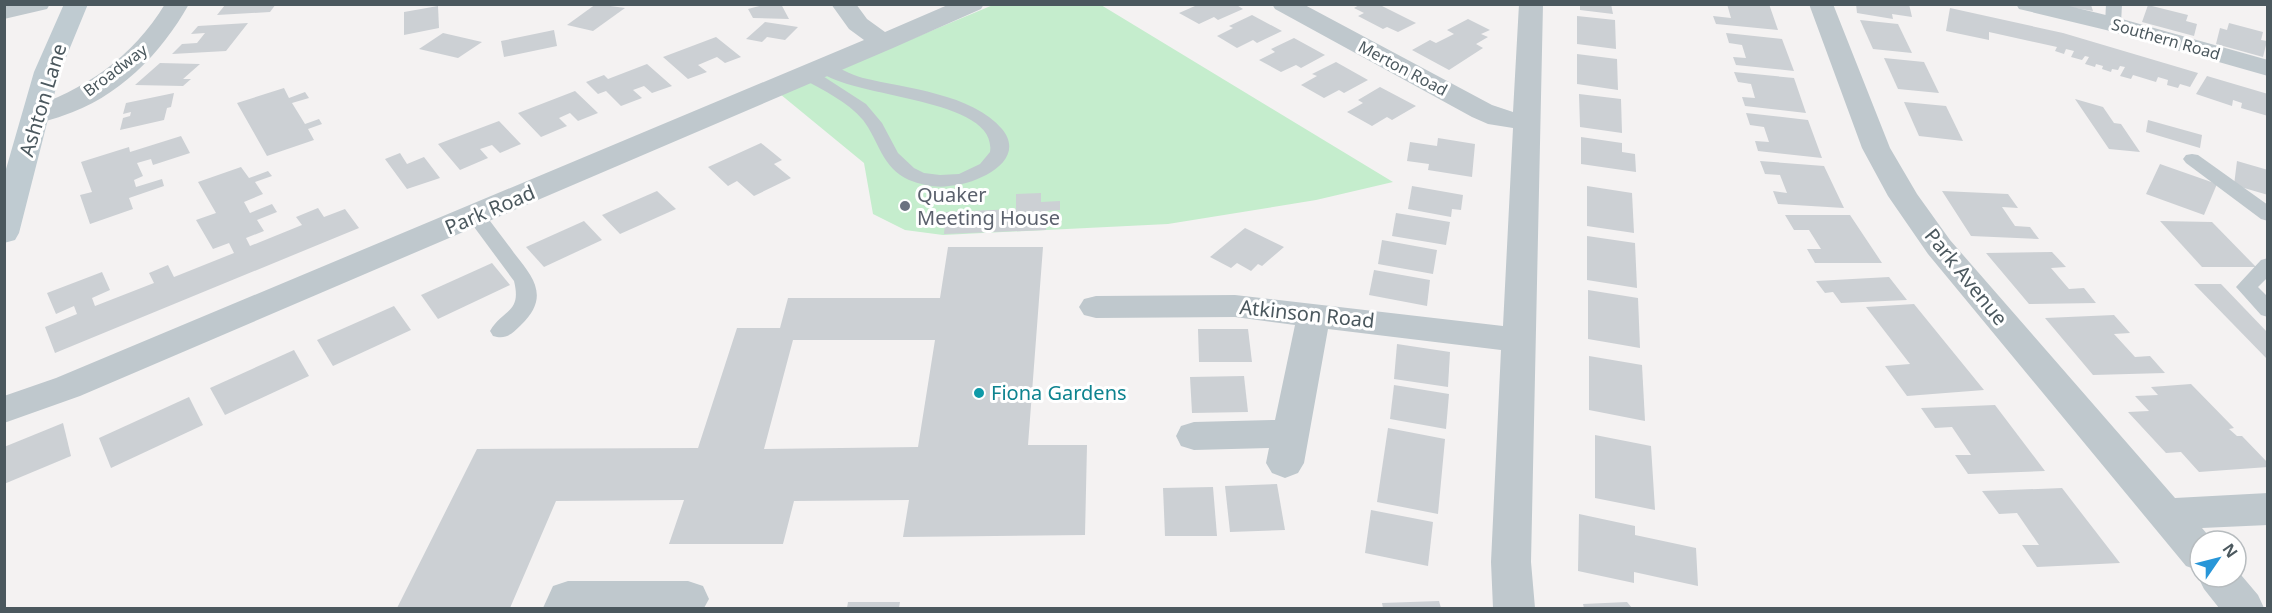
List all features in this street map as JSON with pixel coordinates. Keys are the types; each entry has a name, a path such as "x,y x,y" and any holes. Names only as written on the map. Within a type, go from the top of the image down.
{"main road":[{"name":"Ashton Lane","path":"4,233 47,72 76,4"}],"street":[{"path":"4,12 38,4"},
{"name":"Broadway","path":"36,115 55,110 79,97 130,63 152,43 169,21 177,4"},
{"path":"843,4 858,24 884,43"},
{"name":"Park Road","path":"4,410 68,387 476,216 972,4"},
{"name":"Merton Road","path":"1284,4 1482,111 1498,118 1525,122"},
{"path":"1514,609 1511,562 1531,4"},
{"name":"Park Avenue","path":"1821,4 1876,148 1903,196 1939,247 2188,539"},
{"name":"Southern Road","path":"2028,4 2114,14 2268,68"},
{"name":"Atkinson Road","path":"1096,307 1235,306 1518,340"},
{"path":"1194,436 1287,449 1314,314"},
{"path":"2168,514 2268,509"},
{"path":"2227,589 2243,609"},
{"path":"564,609 568,599 687,599"}],"lane":[{"path":"817,72 891,88 946,104 976,117 992,126 1000,139 1000,152 992,164 962,180 942,183 922,178 903,168 892,157 876,124 817,72"},
{"path":"2192,159 2268,215"},
{"path":"476,216 525,280 528,290 528,300 523,311 501,331"},
{"path":"2268,265 2246,287 2268,310"}],"green space":[{"path":"993,5 1101,5 1393,182 1316,200 1168,224 943,235 905,230 873,214 864,163 780,94"}],"building":[{"path":"276,4 270,12 217,15 225,5"},
{"path":"596,4 625,8 593,31 567,25"},
{"path":"767,4 781,4 789,19 753,18 748,9"},
{"path":"1193,4 1235,4 1243,9 1218,20 1214,17 1199,24 1179,13 1195,6"},
{"path":"1361,4 1378,4 1416,23 1398,32 1387,27 1383,29 1358,16 1364,13 1354,8"},
{"path":"1580,4 1611,4 1613,14 1580,10"},
{"path":"1727,4 1769,4 1778,30 1716,24 1713,16 1731,18"},
{"path":"1856,4 1909,4 1912,17 1892,14 1893,19 1857,13"},
{"path":"2069,5 2091,5 2093,11 2069,7"},
{"path":"2148,5 2188,15 2186,21 2197,24 2194,36 2142,22"},
{"path":"438,6 439,28 404,35 404,12"},
{"path":"1950,8 2063,33 2198,73 2190,87 2180,84 2178,88 2167,85 2168,80 2158,77 2156,82 2133,75 2131,79 2120,76 2125,67 2120,66 2118,70 2112,69 2111,72 2102,69 2103,66 2096,64 2095,67 2085,64 2089,57 2085,56 2082,60 2071,57 2074,51 2066,49 2064,54 2055,51 2057,47 1989,32 1989,40 1946,31"},
{"path":"1252,15 1282,31 1257,43 1253,40 1237,48 1217,36 1233,28 1229,26"},
{"path":"1577,16 1615,20 1616,49 1577,44"},
{"path":"1468,19 1490,30 1481,34 1488,37 1476,44 1483,48 1449,70 1412,50 1430,40 1436,43 1454,34 1447,30"},
{"path":"1860,20 1898,24 1912,53 1873,49"},
{"path":"765,22 798,27 785,40 767,37 762,42 746,39"},
{"path":"248,23 226,51 172,54 182,44 197,43 205,33 191,34 198,26"},
{"path":"2229,23 2263,32 2261,40 2267,41 2263,57 2216,44 2220,28 2227,30"},
{"path":"554,30 557,46 504,57 501,41"},
{"path":"443,33 482,42 458,58 419,49"},
{"path":"1726,33 1782,39 1794,71 1736,65 1733,57 1746,58 1742,45 1729,43"},
{"path":"716,37 741,57 725,63 717,57 698,65 707,72 688,79 663,57"},
{"path":"1294,38 1325,55 1301,68 1296,65 1281,72 1259,60 1275,52 1271,49"},
{"path":"1577,54 1617,59 1618,90 1577,84"},
{"path":"1884,58 1924,62 1939,93 1898,89"},
{"path":"1336,62 1368,80 1344,93 1339,90 1324,98 1301,85 1317,76 1312,74"},
{"path":"160,63 200,64 183,79 191,79 183,86 135,85"},
{"path":"647,64 672,86 652,93 644,86 633,90 642,98 621,106 606,91 598,94 586,82 604,75 608,79"},
{"path":"1734,72 1794,78 1806,113 1745,106 1742,97 1755,98 1751,84 1738,82"},
{"path":"2207,76 2268,94 2268,116 2241,108 2242,103 2233,100 2232,106 2196,94"},
{"path":"1380,87 1416,106 1392,120 1387,117 1372,126 1347,112 1363,103 1358,100"},
{"path":"284,88 289,98 305,92 309,98 292,103 305,124 319,119 322,124 308,129 314,140 267,156 237,103"},
{"path":"575,91 598,113 578,121 570,113 559,118 567,126 541,137 518,113"},
{"path":"174,93 171,107 167,108 164,120 120,130 123,118 130,116 131,112 123,114 126,103"},
{"path":"1579,94 1621,99 1622,133 1580,127"},
{"path":"2075,99 2103,107 2114,123 2121,124 2140,152 2109,149"},
{"path":"1904,102 1946,106 1963,141 1919,136"},
{"path":"1746,113 1808,120 1822,158 1758,151 1755,141 1769,142 1764,127 1750,125"},
{"path":"2148,120 2202,135 2200,148 2146,132"},
{"path":"499,121 521,144 500,153 492,145 480,149 488,158 460,170 438,144"},
{"path":"181,136 190,153 153,165 151,159 137,163 143,176 134,180 136,187 162,179 164,186 129,198 133,209 90,224 80,195 92,192 81,162 129,147 130,152"},
{"path":"1581,137 1622,143 1622,152 1635,154 1636,172 1581,164"},
{"path":"1438,138 1475,144 1472,177 1428,170 1429,164 1407,161 1410,142 1437,146"},
{"path":"761,143 782,160 774,164 791,178 754,196 737,181 728,186 708,167"},
{"path":"400,153 407,164 424,157 440,178 407,189 385,159"},
{"path":"1760,161 1824,166 1844,208 1778,204 1773,191 1787,193 1780,175 1765,174"},
{"path":"2237,161 2268,170 2268,195 2234,185"},
{"path":"2160,164 2217,184 2204,215 2146,194"},
{"path":"241,167 249,178 268,171 272,176 255,182 263,194 244,202 250,213 272,204 277,212 257,220 264,231 246,238 250,246 302,225 296,217 318,208 324,217 345,209 359,228 55,353 45,327 77,314 74,306 56,314 47,293 102,272 110,290 92,298 95,306 154,283 149,273 168,265 174,277 234,253 229,243 213,249 196,220 216,213 198,182"},
{"path":"1412,186 1463,195 1461,210 1452,209 1451,217 1408,209"},
{"path":"1587,186 1632,193 1634,233 1587,226"},
{"path":"657,191 676,209 620,234 602,215"},
{"path":"1942,191 2008,194 2018,208 2002,207 2015,226 2030,227 2039,239 1971,236"},
{"name":"Quaker Meeting House","path":"1041,193 1041,202 1060,201 1060,210 1046,211 1046,230 944,234 946,212 1016,209 1016,194"},
{"path":"1396,213 1450,222 1446,245 1392,236"},
{"path":"1785,215 1850,215 1882,263 1815,263 1807,249 1821,249 1809,230 1794,230"},
{"path":"584,221 602,240 544,267 526,247"},
{"path":"2160,221 2212,222 2256,267 2202,267"},
{"path":"1245,228 1284,247 1262,266 1258,264 1251,271 1237,263 1231,268 1210,257"},
{"path":"1587,236 1635,243 1637,288 1587,280"},
{"path":"1382,240 1437,250 1433,274 1378,264"},
{"name":"Fiona Gardens","path":"948,247 1043,247 1028,445 1087,445 1085,535 903,537 909,500 794,501 783,544 669,544 684,500 556,501 510,608 397,608 477,449 698,448 737,328 780,328 788,298 940,298","holes":["793,340 935,340 918,447 764,449"]},
{"path":"2052,252 2066,267 2051,268 2069,289 2084,288 2096,303 2029,304 1986,253"},
{"path":"492,263 510,285 438,319 421,295"},
{"path":"1374,270 1430,280 1427,306 1369,295"},
{"path":"1889,277 1907,300 1841,303 1833,292 1825,293 1816,281"},
{"path":"2194,284 2221,284 2268,333 2268,360"},
{"path":"1588,290 1638,298 1640,348 1588,339"},
{"path":"1914,304 1984,390 1907,396 1885,366 1910,364 1866,307"},
{"path":"394,306 411,330 333,366 317,340"},
{"path":"2114,315 2130,333 2114,334 2135,357 2150,356 2165,373 2093,375 2045,318"},
{"path":"1198,329 1248,329 1252,362 1199,362"},
{"path":"1397,344 1450,352 1448,387 1394,379"},
{"path":"294,350 309,376 225,415 210,388"},
{"path":"1589,356 1642,365 1645,421 1589,410"},
{"path":"1244,376 1248,412 1192,413 1190,377"},
{"path":"2191,384 2234,428 2229,429 2237,436 2242,436 2268,463 2268,467 2199,472 2181,452 2166,453 2128,412 2149,411 2135,396 2158,395 2151,387"},
{"path":"1394,385 1449,394 1446,429 1390,419"},
{"path":"189,397 203,425 111,468 99,438"},
{"path":"1995,405 2045,471 1968,474 1955,455 1971,455 1952,427 1935,428 1921,408"},
{"path":"63,423 71,456 4,484 4,447"},
{"path":"1388,428 1445,439 1438,514 1377,502"},
{"path":"1595,435 1651,446 1655,510 1595,498"},
{"path":"1277,484 1285,530 1230,532 1225,486"},
{"path":"1213,487 1217,536 1165,536 1163,488"},
{"path":"2062,488 2120,563 2037,567 2022,545 2039,545 2017,513 1999,514 1982,491"},
{"path":"1371,510 1433,522 1428,566 1365,553"},
{"path":"1579,514 1635,526 1635,535 1696,548 1698,586 1634,572 1634,583 1578,571"},
{"path":"1439,601 1441,608 1383,608 1382,603"},
{"path":"848,602 900,602 899,608 847,608"},
{"path":"1627,602 1632,608 1584,608 1583,604"}],"place":[{"name":"Quaker Meeting House","path":"905,206"},
{"name":"Fiona Gardens","path":"979,393"}]}
